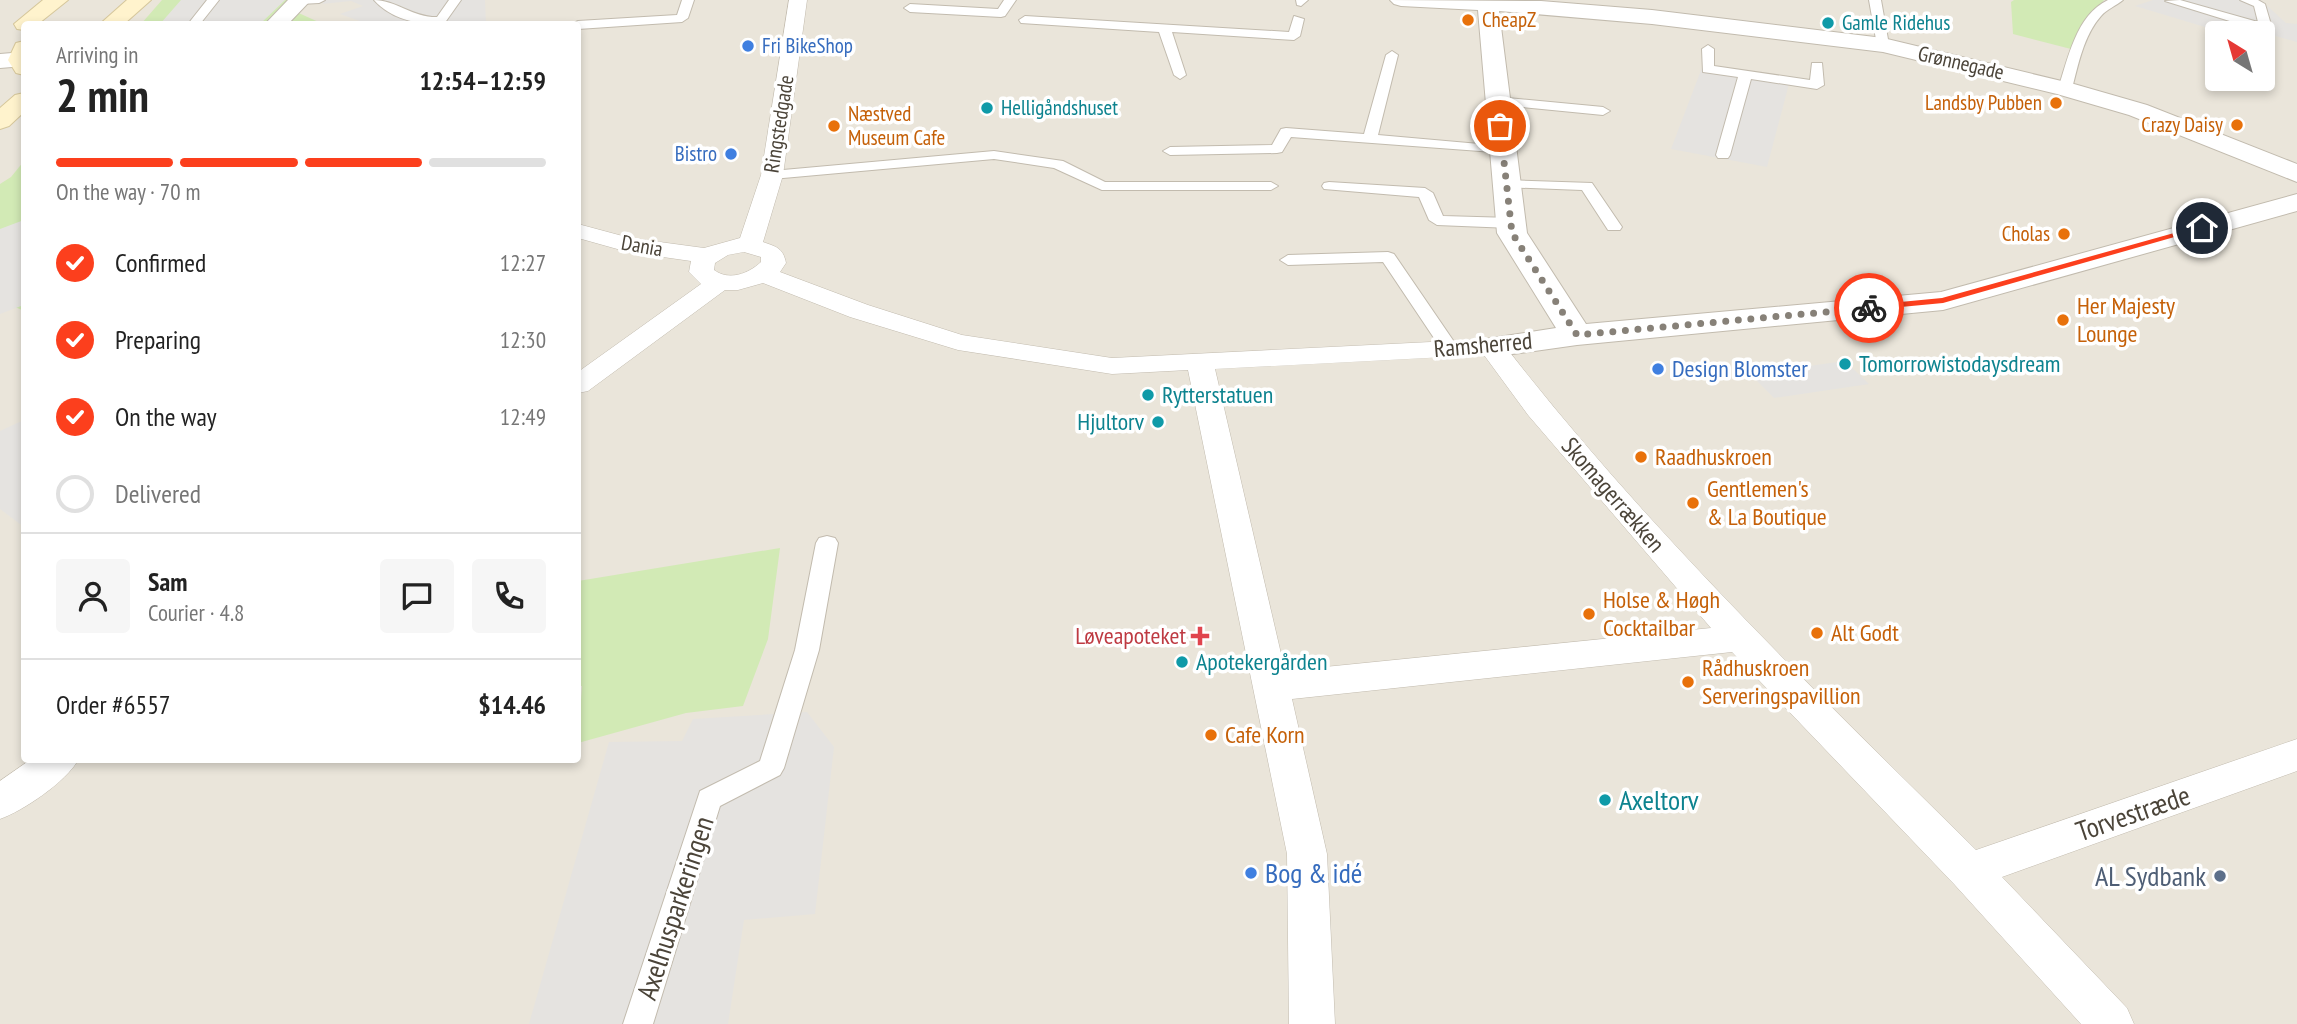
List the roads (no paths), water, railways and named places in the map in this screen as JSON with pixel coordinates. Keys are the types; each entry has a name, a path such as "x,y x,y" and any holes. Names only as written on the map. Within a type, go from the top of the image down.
{"main road":[{"path":"30,21 57,0"},
{"path":"55,21 78,0"},
{"path":"115,21 140,0"},
{"path":"0,43 21,28"},
{"path":"0,121 21,103"}],"street":[{"path":"279,21 300,0"},
{"name":"Ringstedgade","path":"750,245 772,175 798,0"},
{"name":"Grønnegade","path":"1401,0 1488,5 1541,4 1710,29 1820,42 1882,45 2065,89 2138,110 2297,174"},
{"path":"1488,5 1512,233 1577,335"},
{"path":"0,82 20,63"},
{"name":"Ramsherred","path":"1200,362 1491,346 1577,335 1943,300 2297,202"},
{"name":"Dania","path":"581,232 628,245 708,256"},
{"path":"750,245 772,253 774,263 763,274 747,281 720,282 711,280 701,272 703,261 708,256 732,246 750,245"},
{"path":"763,274 859,311 958,342 1112,366 1200,362 1307,854 1312,1024"},
{"path":"581,383 720,282"},
{"name":"Skomagerrækken","path":"1491,346 1538,409 1740,639"},
{"path":"1270,687 1740,639 1969,871 2111,1024"},
{"name":"Torvestræde","path":"1969,871 2297,755"},
{"path":"0,802 55,763"}],"lane":[{"path":"196,21 214,0"},
{"path":"300,0 318,0"},
{"path":"380,0 385,6 423,21"},
{"path":"443,21 455,0"},
{"path":"581,25 682,18 688,0"},
{"path":"910,8 1001,13 1010,0"},
{"path":"1875,0 1882,45"},
{"path":"2065,89 2082,34 2108,3 2117,0"},
{"path":"2171,1 2266,28 2259,4 2246,0"},
{"path":"1025,20 1294,36 1298,19"},
{"path":"1164,28 1181,75"},
{"path":"1708,49 1708,69 1745,76 1817,85 1817,66"},
{"path":"1370,139 1392,55"},
{"path":"1723,155 1745,76"},
{"path":"1497,102 1603,111"},
{"path":"1170,151 1277,149 1286,132 1502,150"},
{"path":"772,175 994,155 1058,164 1102,186 1271,187"},
{"path":"1506,184 1587,186 1614,227"},
{"path":"1329,186 1425,194 1437,220 1511,223"},
{"path":"1288,260 1388,257 1450,349"},
{"name":"Axelhusparkeringen","path":"638,1024 709,799 771,768 807,650 827,543"}],"place":[{"name":"CheapZ","path":"1468,20"},
{"name":"Gamle Ridehus","path":"1828,23"},
{"name":"Fri BikeShop","path":"748,46"},
{"name":"Landsby Pubben","path":"2056,103"},
{"name":"Helligåndshuset","path":"987,108"},
{"name":"Crazy Daisy","path":"2237,125"},
{"name":"Næstved Museum Cafe","path":"834,126"},
{"name":"Bistro","path":"731,154"},
{"name":"Cholas","path":"2064,234"},
{"name":"Her Majesty Lounge","path":"2063,320"},
{"name":"Tomorrowistodaysdream","path":"1845,364"},
{"name":"Design Blomster","path":"1658,369"},
{"name":"Rytterstatuen","path":"1148,395"},
{"name":"Hjultorv","path":"1158,422"},
{"name":"Raadhuskroen","path":"1641,457"},
{"name":"Gentlemen's & La Boutique","path":"1693,503"},
{"name":"Holse & Høgh Cocktailbar","path":"1589,614"},
{"name":"Alt Godt","path":"1817,633"},
{"name":"Løveapoteket","path":"1200,636"},
{"name":"Apotekergården","path":"1182,662"},
{"name":"Rådhuskroen Serveringspavillion","path":"1688,682"},
{"name":"Cafe Korn","path":"1211,735"},
{"name":"Axeltorv","path":"1605,800"},
{"name":"Bog & idé","path":"1251,873"},
{"name":"AL Sydbank","path":"2220,876"}]}
